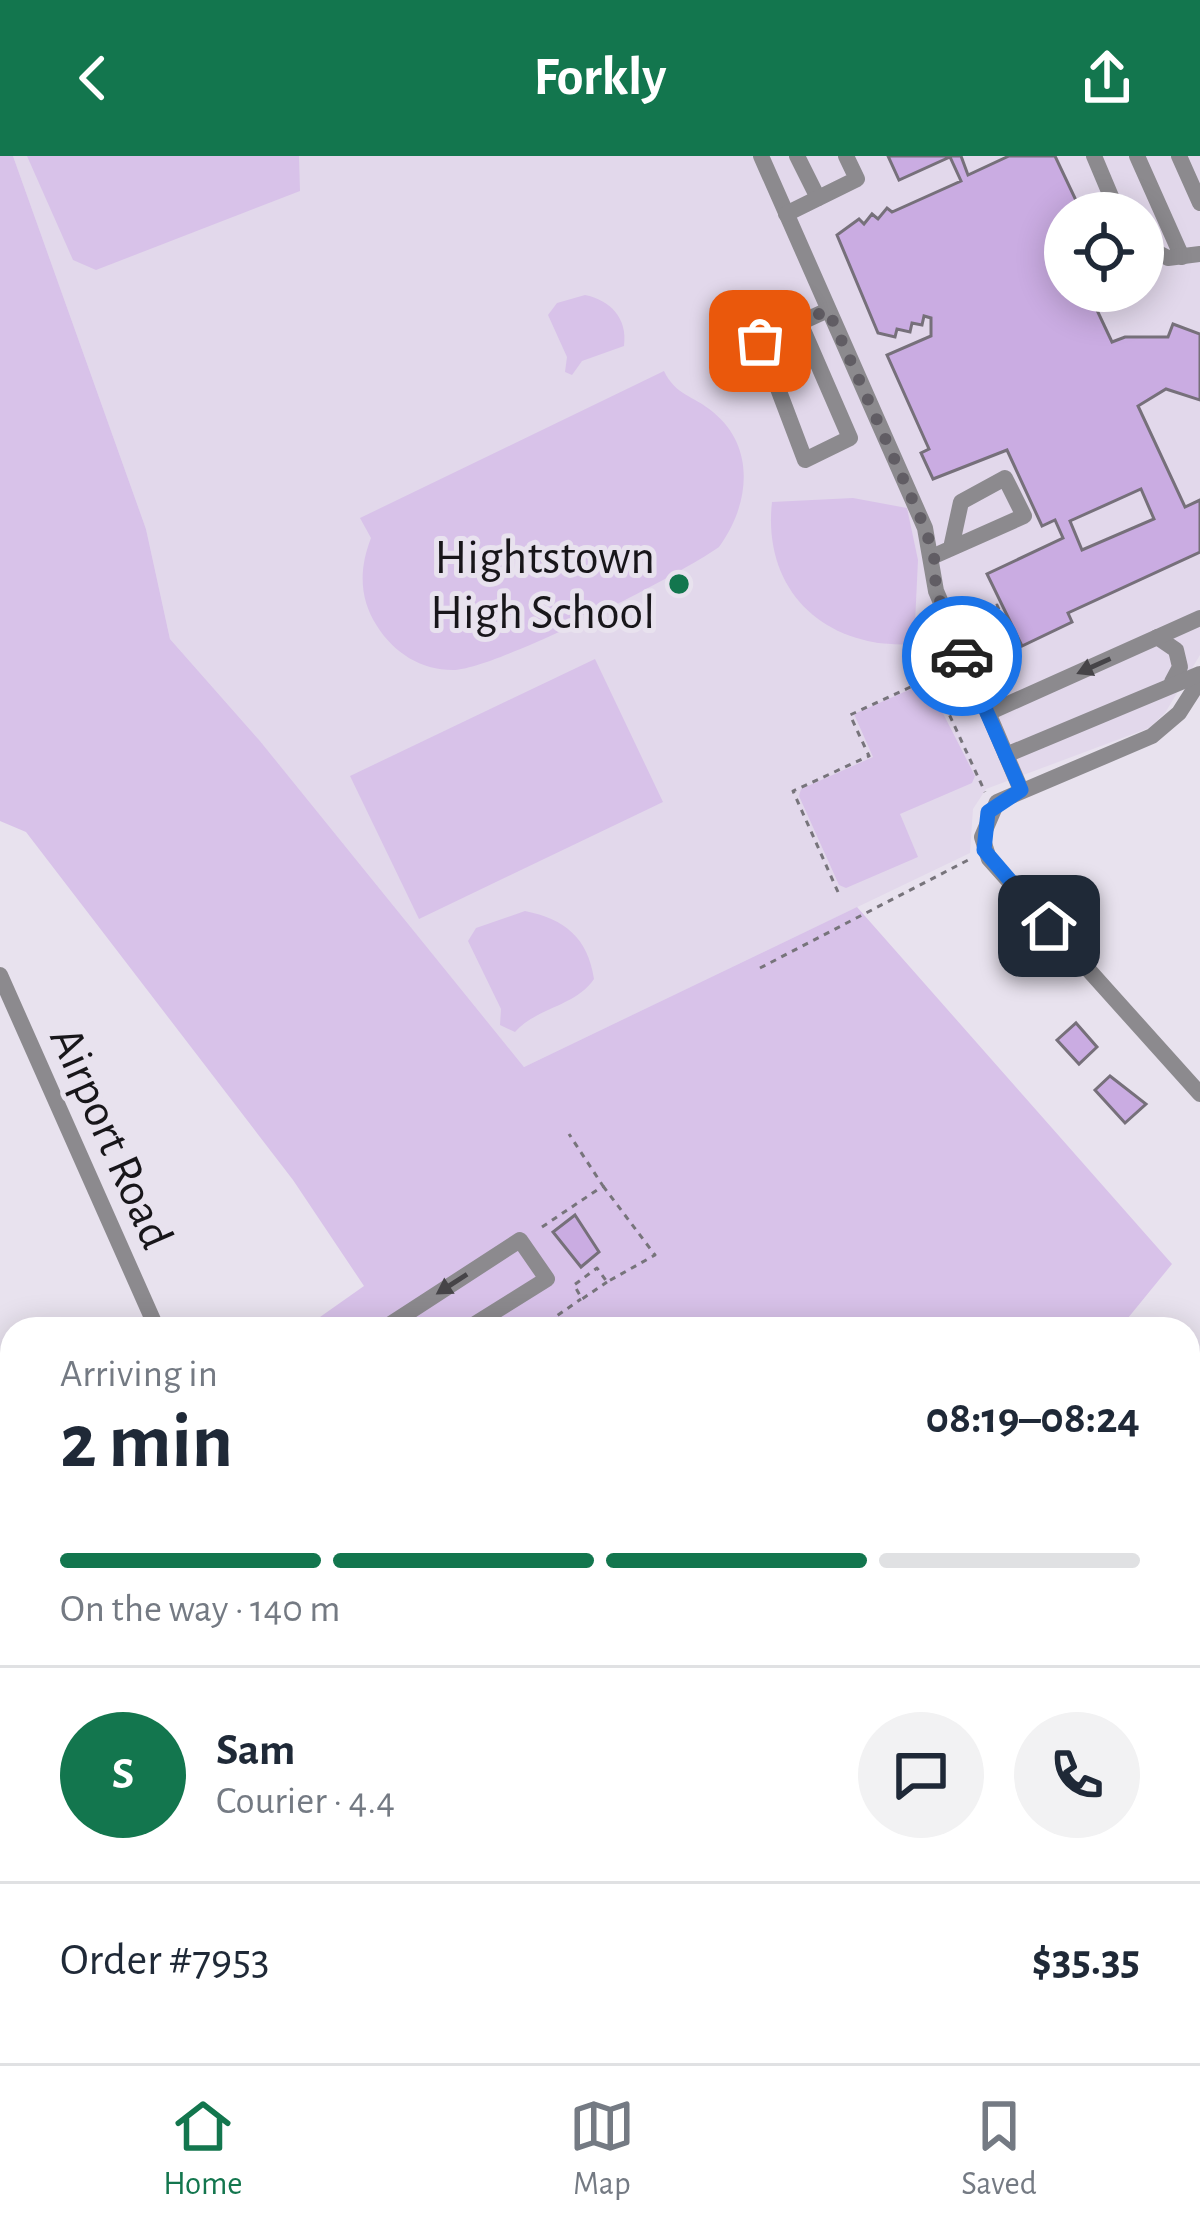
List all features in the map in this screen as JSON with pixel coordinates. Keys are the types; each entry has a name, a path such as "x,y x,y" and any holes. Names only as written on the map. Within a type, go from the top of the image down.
{"street":[{"path":"760,156 942,552"},
{"path":"797,156 818,198"},
{"path":"786,214 857,179 846,156"},
{"path":"1094,156 1109,192"},
{"path":"1137,156 1191,256"},
{"path":"1179,156 1200,203"},
{"path":"800,323 850,438 805,460 760,341 828,310"},
{"path":"942,552 1024,517 1005,478 962,502 942,552 936,591 1021,790"},
{"path":"988,713 1200,618"},
{"path":"1157,637 1176,650 1180,667 1172,682"},
{"path":"1006,755 1172,682 1200,677"},
{"path":"1200,677 1178,713 1152,736 1021,790 988,812 982,837 989,859 1200,1094"},
{"name":"Airport Road","path":"0,976 152,1317"},
{"path":"401,1317 520,1240 548,1279 486,1317"}],"path":[{"path":"959,622 997,605 1009,630"},
{"path":"935,682 958,674"},
{"path":"838,892 793,790 869,756 850,715 932,677 986,794"},
{"path":"760,968 974,856"},
{"path":"556,1317 656,1255 569,1134"},
{"path":"542,1227 603,1186"},
{"path":"582,1299 574,1285 597,1268 607,1282"}],"shaded area":[{"path":"0,156 13,156 146,529 170,639 260,741 524,1067 857,907 1172,1264 1129,1317 320,1317 364,1286 293,1180 26,832 0,821"},
{"name":"Hightstown High School","path":"13,156 1200,156 1200,655 1165,713 1149,728 986,789 973,809 970,853 524,1067 260,741 170,639 146,529"},
{"path":"27,156 299,156 300,191 96,270 73,260"},
{"path":"585,295 615,312 623,327 624,346 582,361 572,375 565,372 567,357 548,315 557,303"},
{"path":"664,371 674,386 713,412 737,443 744,478 742,496 719,547 587,619 475,666 430,667 409,658 384,636 364,594 364,561 371,538 360,518"},
{"path":"853,498 907,508 918,560 914,644 853,637 827,625 789,588 777,563 772,502"},
{"path":"595,659 663,802 419,919 350,776"},
{"path":"927,682 975,776 972,783 900,814 918,857 846,888 839,885 799,796 801,789 873,757 854,714"},
{"path":"525,911 552,919 572,933 586,952 594,979 577,995 515,1032 500,1025 501,1009 468,941 476,928"}],"building":[{"path":"888,156 961,156 968,175 1009,156 1055,156 1072,192 1044,192 1044,312 1098,312 1112,342 1125,337 1168,337 1173,324 1200,334 1200,400 1166,389 1138,406 1185,507 1200,500 1200,552 1068,613 1072,622 1022,646 987,574 1063,538 1055,520 1042,526 1007,450 933,479 921,453 929,449 887,355 931,336 931,318 924,316 922,325 912,323 910,332 897,329 895,337 878,333 837,235 859,219 864,224 872,214 878,219 887,208 892,212 961,181 950,157 899,180","holes":["1141,489 1154,519 1082,550 1070,521"]},
{"path":"1076,1023 1097,1047 1079,1064 1057,1040"},
{"path":"1110,1076 1146,1104 1125,1123 1095,1090"},
{"path":"575,1215 599,1252 581,1267 553,1232"}],"way so far":[{"path":"760,341 828,310 925,528 934,556 936,591 962,656"}],"place":[{"name":"Hightstown High School","path":"679,584"}],"route":[{"path":"962,656 1021,790 988,812 982,830 984,850 1049,926"}]}
